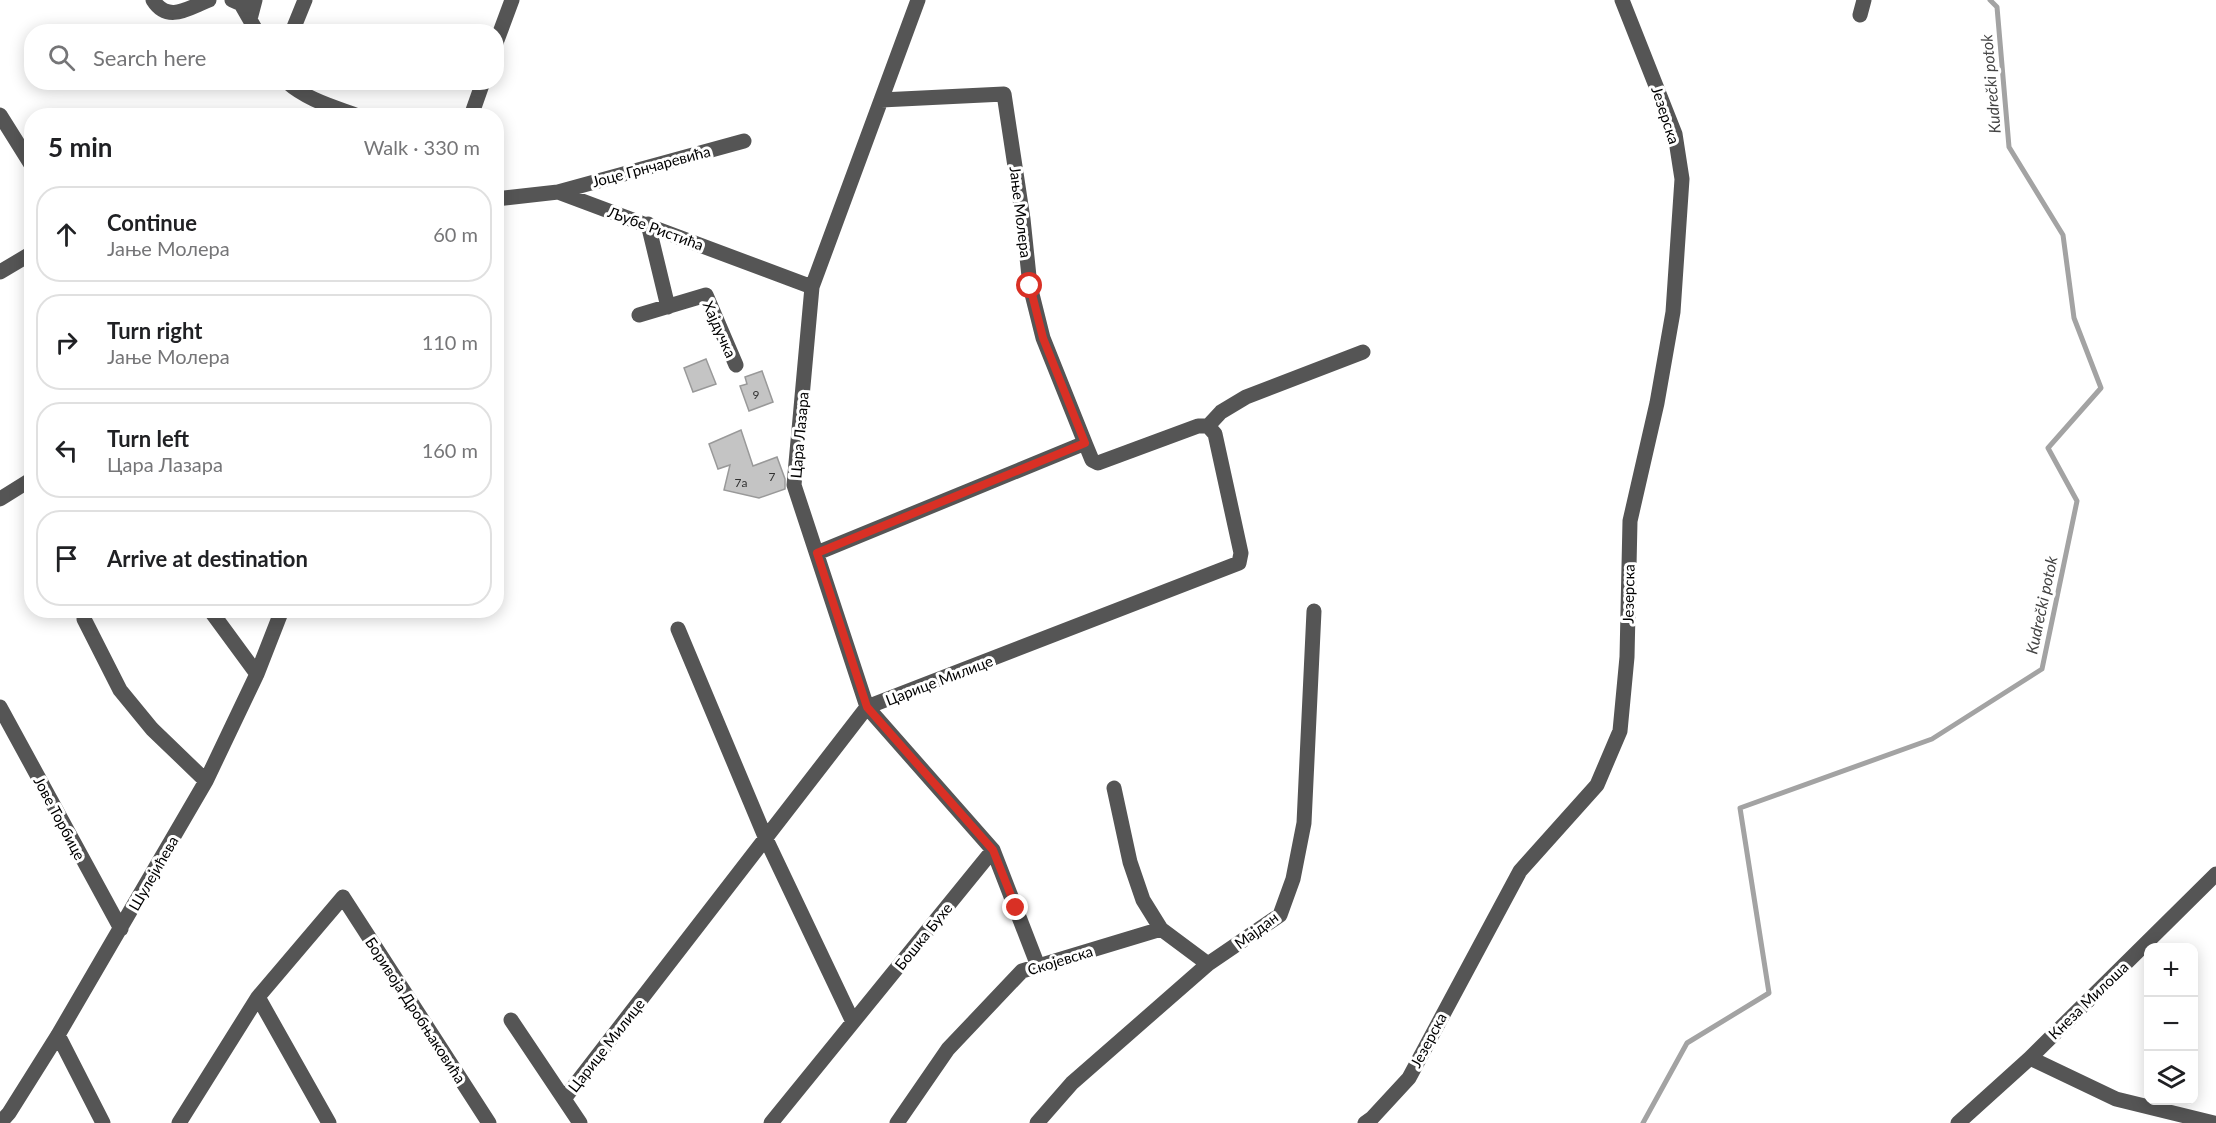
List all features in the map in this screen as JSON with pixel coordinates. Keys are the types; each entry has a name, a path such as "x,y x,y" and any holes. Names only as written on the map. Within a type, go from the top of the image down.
{"street":[{"path":"153,0 156,5 168,13 181,13 209,0"},
{"path":"232,0 241,4 252,24"},
{"path":"253,24 255,0"},
{"path":"295,24 304,0"},
{"path":"503,24 512,0"},
{"name":"Цара Лазара","path":"918,0 812,287 794,485 867,707 993,850 1038,966"},
{"name":"Језерска","path":"1365,1123 1409,1078 1520,871 1597,785 1620,731 1627,657 1630,521 1657,403 1673,312 1682,179 1675,134 1623,0"},
{"path":"296,90 336,108"},
{"path":"474,108 480,90"},
{"name":"Јање Молера","path":"881,100 1004,94 1023,219 1030,286 1043,338 1085,443"},
{"path":"0,115 24,153"},
{"name":"Јоце Грнчаревића","path":"558,192 744,141"},
{"name":"Љубе Ристића","path":"504,198 558,192 812,287"},
{"path":"648,224 668,308"},
{"path":"0,272 24,258"},
{"name":"Хајдучка","path":"639,315 706,295 736,365"},
{"path":"817,553 1085,443 1092,460 1098,464 1198,426 1208,426 1221,412 1246,397 1363,352"},
{"name":"Царице Милице","path":"564,1098 867,707 1239,563 1241,553 1215,434 1208,426"},
{"path":"0,499 24,484"},
{"name":"Мајдан","path":"1036,1123 1072,1083 1208,964 1280,915 1293,879 1304,823 1313,614"},
{"path":"216,618 257,674"},
{"name":"Шулејићева","path":"3,1112 58,1035 206,781 257,674 279,618"},
{"path":"84,619 120,690 152,729 206,781"},
{"path":"678,629 766,839 853,1022"},
{"name":"Јове Торбице","path":"0,707 121,929"},
{"path":"1114,788 1130,862 1143,900 1161,929 1208,964"},
{"name":"Бошка Бухе","path":"771,1123 993,850"},
{"name":"Кнеза Милоша","path":"1958,1123 2030,1058 2216,874"},
{"name":"Боривоја Дробњаковића","path":"258,997 343,897 489,1123"},
{"name":"Скојевска","path":"897,1123 948,1049 1022,971 1161,929"},
{"path":"179,1123 258,997 329,1123"},
{"path":"511,1020 580,1123"},
{"path":"58,1035 103,1123"},
{"path":"2030,1058 2116,1099 2214,1123"}],"building":[{"path":"706,359 716,384 693,392 684,368"},
{"path":"762,371 773,402 749,411 740,386 747,384 745,377"},
{"path":"741,430 753,466 777,457 785,479 785,489 759,498 724,490 730,465 718,469 709,444"}],"waterway":[{"name":"Kudrečki potok","path":"1643,1123 1687,1043 1769,993 1740,808 1932,739 2042,669 2077,501 2048,448 2101,388 2074,318 2063,235 2009,147 1997,7 1990,0"}],"route":[{"path":"1016,908 993,850 867,707 817,553 1085,443 1043,338 1030,286"}]}
